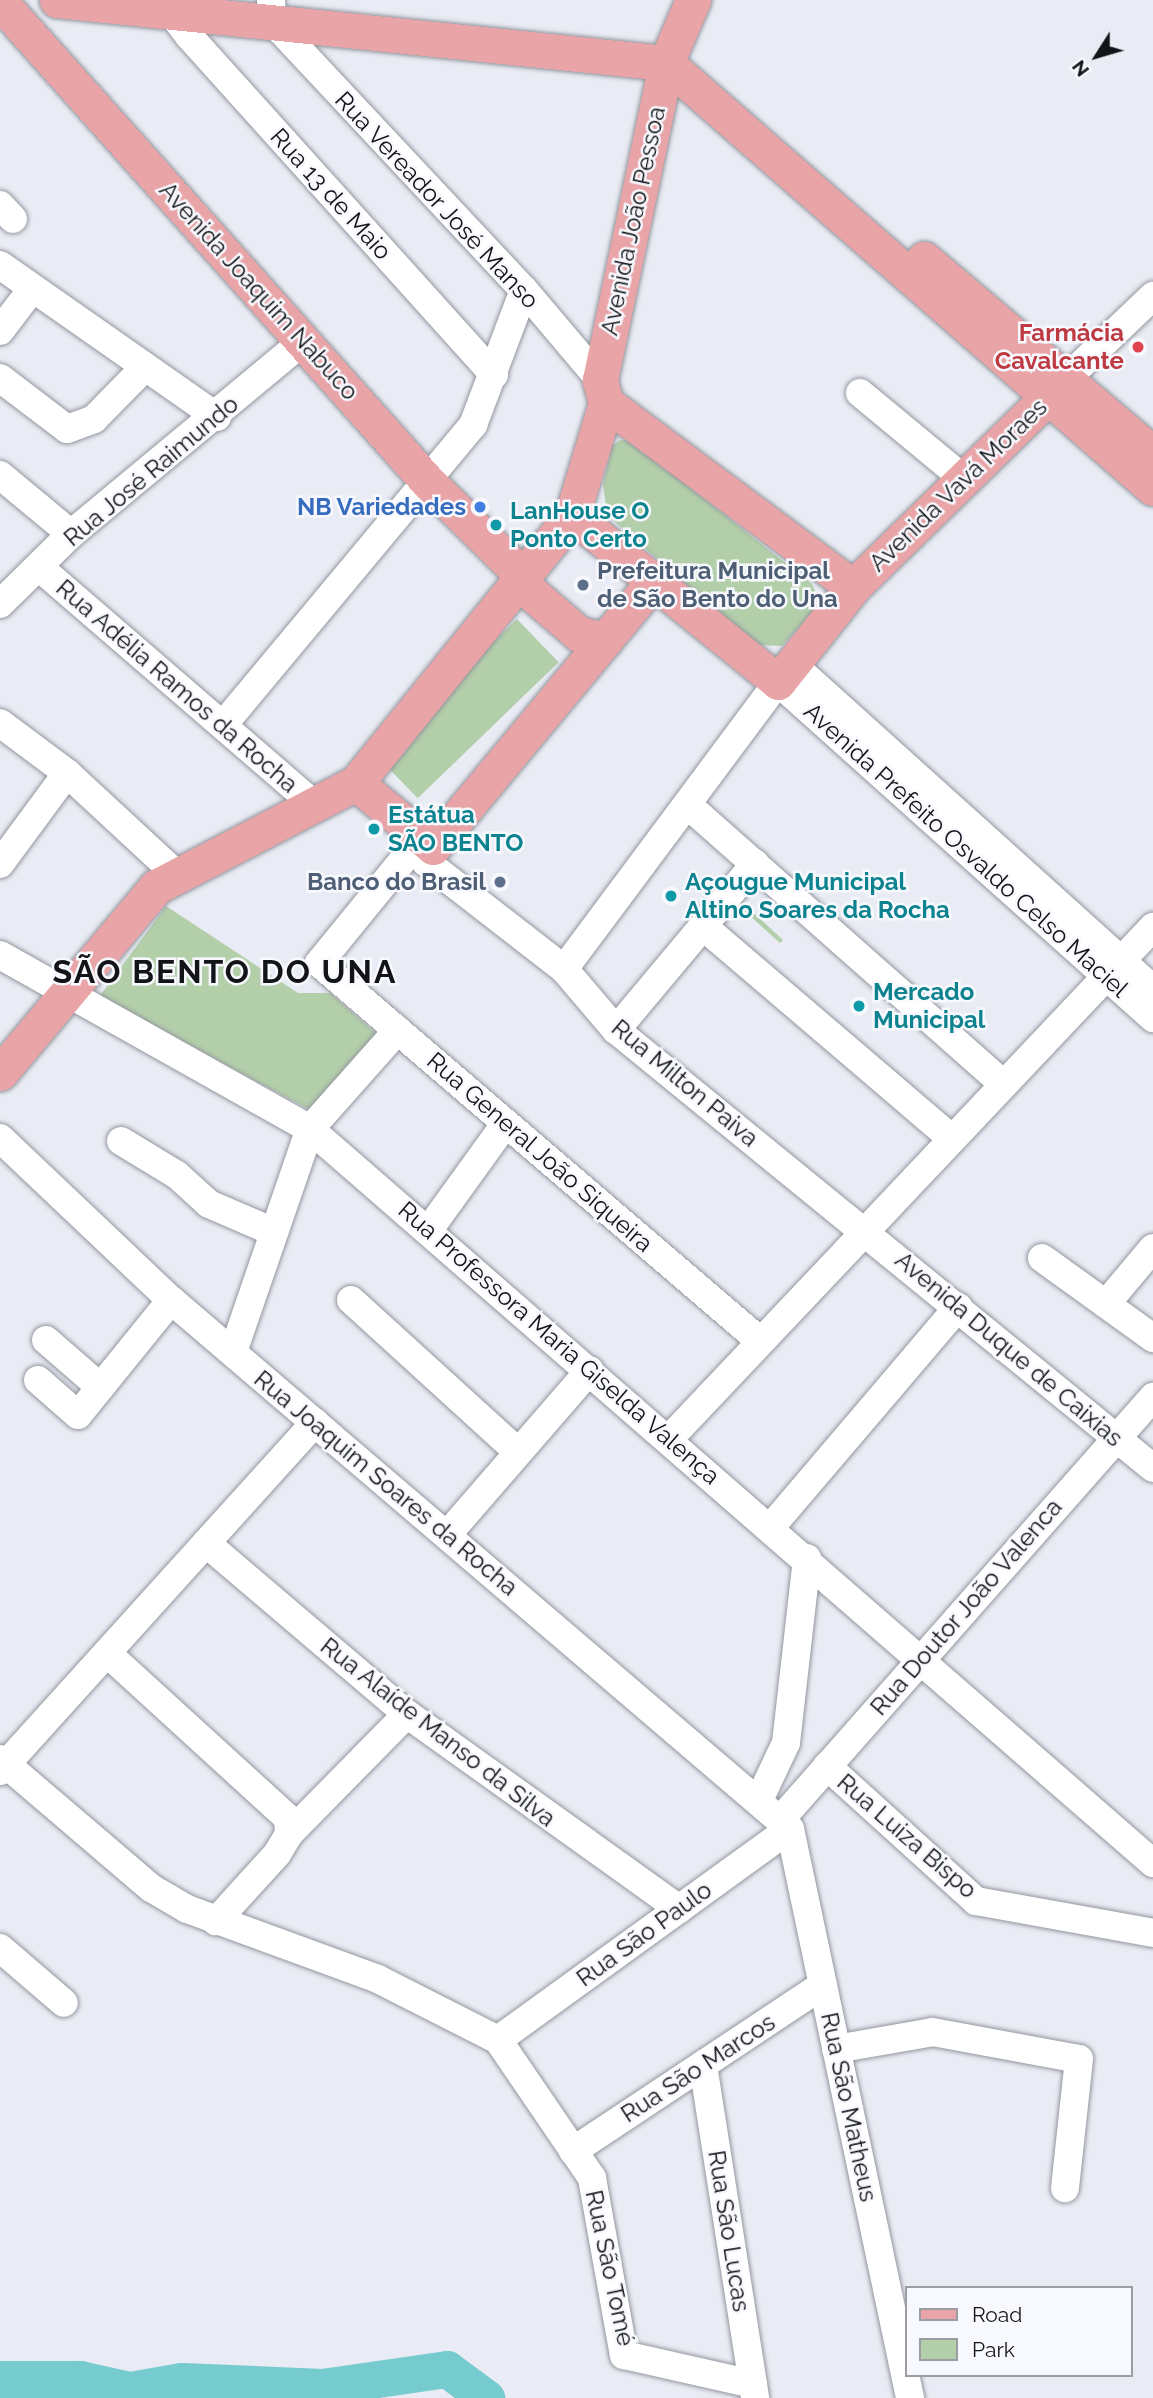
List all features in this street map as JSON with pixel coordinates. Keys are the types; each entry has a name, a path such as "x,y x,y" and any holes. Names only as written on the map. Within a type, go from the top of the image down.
{"main road":[{"path":"57,0 272,11 666,63 1056,389 1153,454"},
{"name":"Avenida Joaquim Nabuco","path":"3,13 305,341 427,481 512,588 529,591 579,634 604,640"},
{"path":"687,14 688,59 1056,389 1153,488"},
{"name":"Avenida João Pessoa","path":"572,515 603,391 666,63 687,14"},
{"name":"Avenida Vavá Moraes","path":"786,674 853,587 1056,389"},
{"path":"603,391 853,587"},
{"path":"0,1073 139,901 176,874 356,783 572,515 651,584 786,674"},
{"path":"356,783 427,842 580,669 651,584"},
{"path":"512,588 522,602 572,643 580,669"}],"street":[{"name":"Rua 13 de Maio","path":"171,6 494,375"},
{"name":"Rua Vereador José Manso","path":"272,11 524,290 603,391"},
{"path":"0,265 217,417"},
{"path":"0,331 32,289"},
{"path":"223,725 473,425 524,290"},
{"name":"Avenida Vavá Moraes","path":"1056,389 1153,296"},
{"name":"Rua José Raimundo","path":"4,593 39,567 71,534 217,417 305,341"},
{"path":"0,377 67,429 94,419 145,366"},
{"path":"860,393 964,479"},
{"path":"0,475 71,534"},
{"name":"Rua Adélia Ramos da Rocha","path":"39,567 314,804"},
{"path":"564,969 690,807 786,674"},
{"name":"Avenida Prefeito Osvaldo Celso Maciel","path":"786,674 1113,968 1153,1018"},
{"path":"0,723 67,773 176,874"},
{"path":"0,864 67,773"},
{"path":"690,807 1002,1083"},
{"name":"Rua General João Siqueira","path":"427,842 320,963 760,1341"},
{"name":"Rua Milton Paiva","path":"427,842 426,862 564,969 616,1030 866,1230"},
{"path":"616,1030 755,864"},
{"path":"704,927 951,1138"},
{"path":"669,1439 1002,1083 1153,927"},
{"name":"Rua Professora Maria Giselda Valença","path":"0,955 63,993 310,1129 807,1558 1153,1863"},
{"name":"Avenida Prefeito Osvaldo Celso Maciel","path":"1113,968 1153,989"},
{"path":"233,1352 310,1129 398,1030"},
{"path":"428,1231 506,1123"},
{"name":"Rua Joaquim Soares da Rocha","path":"0,1138 171,1300 785,1824"},
{"path":"121,1141 183,1180 209,1204 274,1233"},
{"name":"Avenida Duque de Caixias","path":"866,1230 1153,1468"},
{"path":"1106,1304 1153,1248"},
{"path":"1042,1258 1153,1338"},
{"path":"38,1380 78,1415 171,1300"},
{"path":"351,1300 518,1452"},
{"path":"771,1527 958,1307"},
{"path":"46,1340 100,1387"},
{"path":"447,1535 590,1370"},
{"name":"Rua Doutor João Valenca","path":"785,1824 827,1766 1153,1397"},
{"path":"315,1422 2,1765 151,1888 216,1921 378,1979 498,2040"},
{"name":"Rua Alaíde Manso da Silva","path":"206,1543 407,1714 679,1909"},
{"path":"759,1800 786,1743 807,1558"},
{"path":"107,1653 279,1806 289,1834"},
{"path":"216,1921 289,1834 407,1714"},
{"name":"Rua Luiza Bispo","path":"827,1766 976,1901 1153,1933"},
{"name":"Rua São Paulo","path":"498,2040 679,1909 785,1824"},
{"name":"Rua São Matheus","path":"785,1824 823,1985 904,2370"},
{"path":"0,1948 64,2003"},
{"name":"Rua São Marcos","path":"573,2151 823,1985"},
{"path":"836,2049 933,2032 1079,2059 1065,2188"},
{"name":"Rua São Tomé","path":"498,2040 592,2178 624,2355 754,2391"},
{"name":"Rua São Lucas","path":"703,2065 754,2391"},
{"name":"Rua São Matheus","path":"906,2377 910,2398"}],"green space":[{"path":"620,440 631,441 812,584 818,597 814,610 782,646 755,645 607,515 603,484 612,446"},
{"path":"517,619 559,662 418,798 376,755"},
{"path":"742,902 783,940 780,943 739,906"},
{"path":"166,906 298,993 330,993 377,1034 312,1111 99,997"}],"waterway":[{"path":"0,2379 80,2379 130,2390 181,2381 322,2387 447,2369 486,2398"}],"place":[{"name":"Farmácia Cavalcante","path":"1138,347"},
{"name":"NB Variedades","path":"480,507"},
{"name":"LanHouse O Ponto Certo","path":"496,525"},
{"name":"Prefeitura Municipal de São Bento do Una","path":"583,585"},
{"name":"Estátua SÃO BENTO","path":"374,829"},
{"name":"Banco do Brasil","path":"500,882"},
{"name":"Açougue Municipal Altino Soares da Rocha","path":"671,896"},
{"name":"Mercado Municipal","path":"859,1006"}],"district":[{"name":"SÃO BENTO DO UNA","path":"225,972"}]}
